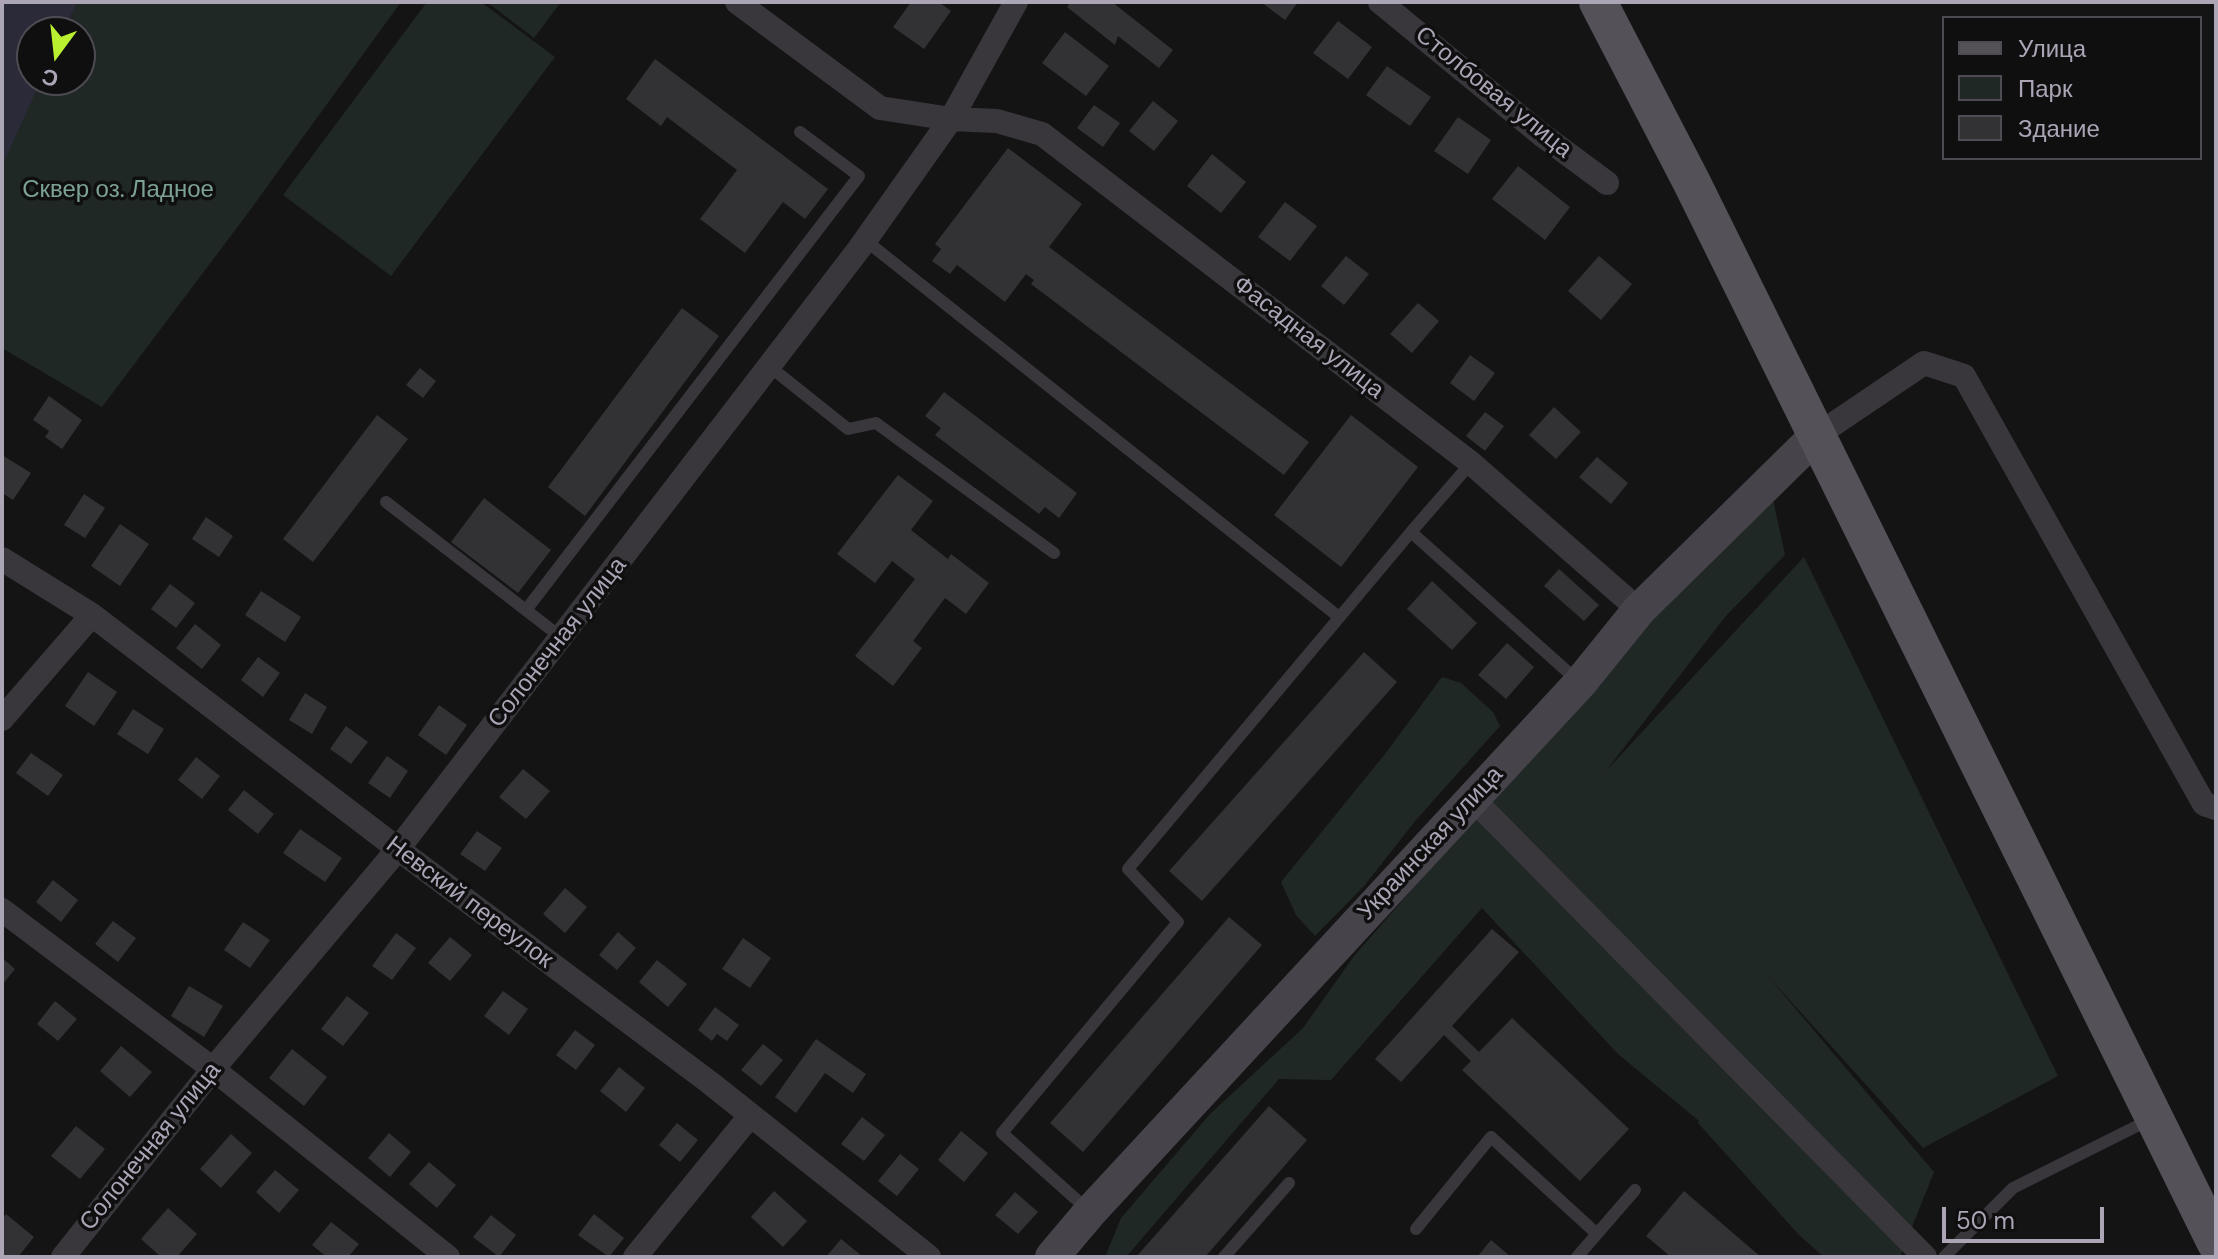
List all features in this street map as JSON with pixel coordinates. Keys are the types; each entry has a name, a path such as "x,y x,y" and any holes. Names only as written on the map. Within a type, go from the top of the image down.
{"main road":[{"path":"1598,2 1691,181 2216,1243"},
{"name":"Украинская улица","path":"1052,1257 1090,1212 1580,683 1639,610 1816,436"}],"street":[{"name":"Фасадная улица","path":"737,2 880,108 951,119 997,121 1042,134 1471,463 1639,610"},
{"name":"Солонечная улица","path":"63,1257 213,1069 398,849 865,240 951,119 1016,2"},
{"name":"Столбовая улица","path":"1380,2 1542,135 1607,183"},
{"path":"1816,436 1924,363 1964,376 2204,804 2216,808"},
{"name":"Невский переулок","path":"2,559 92,615 709,1082 929,1257"},
{"path":"2,719 92,615"},
{"path":"1473,799 1925,1257"},
{"path":"2,910 213,1069 448,1257"},
{"path":"635,1257 750,1116"}],"lane":[{"path":"526,610 859,176 800,132"},
{"path":"865,240 1339,617"},
{"path":"769,366 848,429 876,423 1054,553"},
{"path":"1090,1212 1002,1133 1178,922 1128,869 1471,463"},
{"path":"386,502 562,638"},
{"path":"1411,532 1580,683"},
{"path":"1944,1257 2013,1188 2154,1118"},
{"path":"1416,1229 1491,1137 1597,1234"},
{"path":"1224,1257 1289,1183"},
{"path":"1577,1257 1635,1190"}],"green space":[{"name":"Сквер оз. Ладное","path":"2,2 401,2 248,213 102,407 2,348"},
{"path":"427,2 481,2 555,57 391,276 283,195"},
{"path":"487,2 561,2 534,38"},
{"path":"1769,481 1785,555 1725,617 1605,772 1804,557 2058,1076 1923,1148 1767,975 1934,1172 1900,1257 1824,1257 1800,1236 1699,1121 1618,1054 1482,908 1331,1080 1279,1079 1126,1257 1105,1257 1121,1218 1210,1114 1303,1028 1354,956"},
{"path":"1442,677 1461,683 1493,712 1500,726 1416,820 1364,886 1315,936 1296,915 1281,882 1385,754"}],"shaded area":[{"path":"2,2 77,2 70,16 16,16 16,96 34,96 2,166"}],"building":[{"path":"911,2 939,2 951,11 924,49 893,27"},
{"path":"1071,2 1112,2 1173,50 1159,68 1118,36 1115,45 1067,7"},
{"path":"1261,2 1298,2 1285,20"},
{"path":"1338,21 1372,47 1348,79 1313,53"},
{"path":"1065,32 1109,66 1086,96 1042,63"},
{"path":"655,59 828,189 805,219 783,202 745,253 700,219 737,170 667,117 661,126 626,99"},
{"path":"1387,66 1431,97 1410,126 1366,95"},
{"path":"1153,101 1178,121 1154,151 1129,131"},
{"path":"1094,105 1120,123 1103,147 1077,128"},
{"path":"1458,117 1491,140 1468,174 1434,151"},
{"path":"1008,148 1082,204 1049,247 1309,442 1284,475 1031,284 1034,280 1026,274 1005,302 957,265 950,274 932,261 941,249 935,244"},
{"path":"1212,154 1246,182 1221,213 1187,186"},
{"path":"1518,166 1570,207 1545,240 1492,199"},
{"path":"1285,202 1317,226 1290,261 1258,237"},
{"path":"1346,256 1369,274 1344,305 1321,286"},
{"path":"1599,256 1632,284 1601,320 1568,291"},
{"path":"1418,303 1439,321 1412,353 1390,334"},
{"path":"682,308 719,336 585,516 548,487"},
{"path":"1470,355 1495,373 1474,401 1450,383"},
{"path":"420,368 436,381 423,398 406,385"},
{"path":"944,392 1077,493 1059,518 1045,507 1039,514 935,435 941,428 925,416"},
{"path":"49,396 82,420 62,449 45,437 49,431 33,420"},
{"path":"1554,407 1581,432 1556,459 1529,435"},
{"path":"1485,412 1504,426 1485,451 1466,436"},
{"path":"377,415 408,439 313,562 283,539"},
{"path":"1351,415 1418,467 1341,567 1274,515"},
{"path":"2,455 31,473 13,500 2,493"},
{"path":"1597,457 1628,483 1611,504 1579,477"},
{"path":"898,475 933,501 911,530 948,559 951,554 989,583 966,614 945,598 913,641 922,648 893,686 855,656 915,579 892,561 875,583 837,554"},
{"path":"84,494 105,508 85,538 64,525"},
{"path":"484,498 551,550 518,593 451,542"},
{"path":"206,517 233,536 219,557 192,539"},
{"path":"120,524 149,544 120,586 91,566"},
{"path":"1559,569 1599,605 1584,621 1544,586"},
{"path":"1432,581 1477,623 1452,650 1407,609"},
{"path":"170,584 195,603 176,628 151,609"},
{"path":"261,591 301,617 285,642 245,615"},
{"path":"195,624 221,645 202,669 176,648"},
{"path":"1507,643 1534,667 1506,699 1478,675"},
{"path":"1364,652 1397,682 1202,901 1169,871"},
{"path":"258,657 280,673 263,697 241,680"},
{"path":"88,672 117,692 94,726 65,706"},
{"path":"305,693 327,707 312,734 289,720"},
{"path":"439,705 467,725 446,755 418,735"},
{"path":"133,709 164,729 148,754 117,734"},
{"path":"346,726 368,742 351,764 330,749"},
{"path":"31,753 63,775 48,796 16,773"},
{"path":"387,756 408,771 390,798 368,783"},
{"path":"196,757 220,776 202,799 178,780"},
{"path":"523,769 550,791 526,819 499,797"},
{"path":"244,790 274,814 258,834 228,810"},
{"path":"300,829 342,858 325,882 283,853"},
{"path":"477,831 502,848 485,871 460,854"},
{"path":"53,880 78,900 61,922 36,902"},
{"path":"565,888 587,907 565,933 543,914"},
{"path":"1229,917 1262,945 1083,1152 1050,1123"},
{"path":"113,921 136,938 118,962 95,944"},
{"path":"243,922 270,940 250,968 224,950"},
{"path":"1492,929 1519,952 1452,1026 1479,1052 1512,1018 1629,1129 1580,1181 1462,1070 1471,1061 1444,1035 1401,1082 1375,1059"},
{"path":"618,932 636,948 617,970 599,955"},
{"path":"396,933 416,948 392,980 372,966"},
{"path":"450,937 472,955 450,981 428,963"},
{"path":"743,938 771,958 750,988 722,969"},
{"path":"2,958 15,969 2,985"},
{"path":"657,960 687,984 668,1007 639,982"},
{"path":"189,986 223,1006 204,1037 171,1016"},
{"path":"503,991 528,1009 509,1035 484,1016"},
{"path":"347,996 369,1013 343,1046 321,1029"},
{"path":"55,1001 77,1019 58,1041 37,1024"},
{"path":"715,1007 739,1025 727,1041 717,1034 712,1041 698,1030"},
{"path":"575,1030 595,1045 576,1070 556,1055"},
{"path":"816,1039 866,1074 853,1093 825,1073 796,1113 775,1097"},
{"path":"763,1044 783,1060 761,1086 741,1070"},
{"path":"121,1046 152,1072 130,1097 100,1071"},
{"path":"292,1049 327,1077 304,1106 269,1078"},
{"path":"619,1067 645,1088 626,1112 600,1091"},
{"path":"1269,1106 1307,1140 1205,1257 1136,1257"},
{"path":"862,1117 885,1135 864,1161 841,1144"},
{"path":"677,1123 698,1140 680,1162 659,1145"},
{"path":"76,1126 105,1149 80,1179 51,1156"},
{"path":"961,1131 988,1153 964,1182 938,1160"},
{"path":"389,1133 411,1152 390,1177 368,1158"},
{"path":"231,1134 252,1153 221,1188 200,1169"},
{"path":"900,1154 919,1169 897,1196 878,1181"},
{"path":"429,1162 456,1185 437,1208 409,1184"},
{"path":"275,1170 299,1190 279,1213 256,1192"},
{"path":"774,1191 807,1221 783,1247 751,1217"},
{"path":"1684,1191 1761,1257 1671,1257 1646,1236"},
{"path":"1015,1192 1038,1212 1018,1234 995,1215"},
{"path":"168,1208 197,1234 177,1257 161,1257 141,1239"},
{"path":"6,1214 34,1237 18,1257 2,1257 2,1219"},
{"path":"594,1214 624,1238 609,1257 578,1235"},
{"path":"491,1215 516,1235 499,1257 473,1237"},
{"path":"331,1222 359,1244 348,1257 327,1257 312,1245"},
{"path":"841,1239 863,1257 826,1257"},
{"path":"1491,1240 1511,1257 1477,1257"}]}
